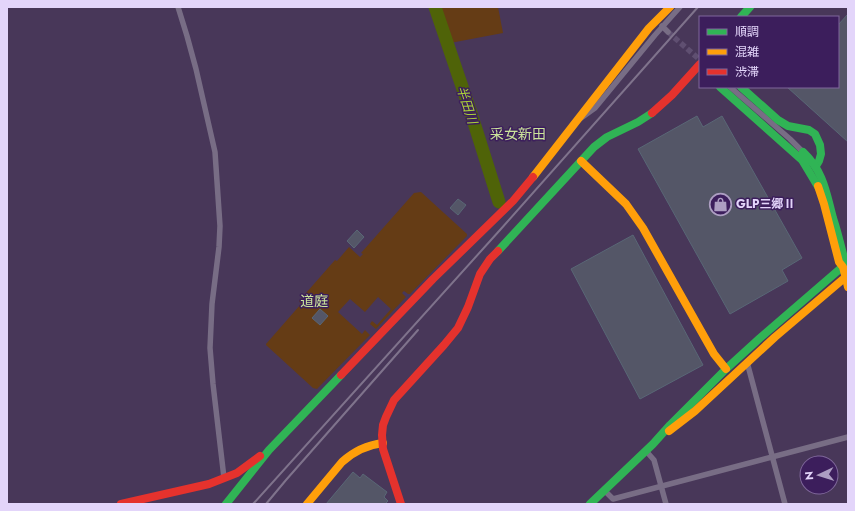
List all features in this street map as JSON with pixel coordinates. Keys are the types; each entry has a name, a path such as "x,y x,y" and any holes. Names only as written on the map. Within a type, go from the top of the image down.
{"street":[{"path":"178,7 194,62 216,152 220,226 212,304 210,348 224,478"},
{"path":"226,504 268,450 433,279 525,187 649,28 670,7"},
{"path":"576,121 595,108 662,26 680,7"},
{"path":"742,16 750,7"},
{"path":"662,26 668,32"},
{"path":"401,504 383,449 383,425 390,408 398,395 458,328 483,268 594,147 606,137 638,122 662,105 699,67"},
{"path":"721,88 802,160 820,190"},
{"path":"731,88 790,139 810,158 816,166 829,198 844,259 848,287"},
{"path":"742,88 778,120 788,126 809,130 815,134 820,145 821,154 816,166"},
{"path":"803,152 812,169 820,190 839,262 845,265"},
{"path":"581,161 626,204 643,228 714,354 726,369"},
{"path":"594,503 726,369 845,265"},
{"path":"653,444 695,411 747,362 847,277"},
{"path":"747,362 785,504"},
{"path":"605,491 612,499 848,437"},
{"path":"307,504 342,462 349,456 366,446 383,443"},
{"path":"121,504 209,484 237,473 268,450"},
{"path":"646,451 654,460 666,504"}],"shaded area":[{"path":"439,7 498,7 503,33 450,43"},
{"path":"421,192 467,234 467,236 410,294 404,291 402,293 406,297 376,329 370,324 372,321 377,325 391,309 378,297 365,312 350,299 338,312 362,334 365,330 370,335 317,389 313,388 266,344 301,304 299,301 335,260 337,261 349,247 360,257 363,254 361,253 414,193"}],"building":[{"path":"848,14 848,142 788,88 839,88 839,24"},
{"name":"GLP三郷Ⅱ","path":"697,116 703,127 722,116 802,258 782,270 788,281 730,314 638,149"},
{"path":"458,199 466,205 458,215 450,208"},
{"path":"357,230 364,237 354,248 347,241"},
{"path":"633,235 703,365 640,399 571,269"},
{"path":"320,309 328,316 320,325 312,318"},
{"path":"353,472 360,478 363,474 387,492 384,497 388,501 385,504 326,504"}],"waterway":[{"name":"半田川","path":"435,7 499,202"}],"tunnel":[{"path":"668,32 699,59"}],"railway":[{"path":"253,504 500,230 698,7"},
{"path":"266,504 418,330"}],"traffic: fast":[{"path":"742,16 750,7"},
{"path":"721,88 802,160 820,190"},
{"path":"742,88 778,120 788,126 809,130 815,134 820,145 821,154 816,166"},
{"path":"498,251 594,147 607,137 638,122 652,113"},
{"path":"803,152 816,167 826,191 843,254 843,267"},
{"path":"590,504 653,444 726,369 848,262"},
{"path":"226,504 269,450 341,375"}],"traffic: slow":[{"path":"533,177 649,28 670,7"},
{"path":"581,161 626,204 643,228 714,354 726,369"},
{"path":"818,186 839,262 843,267 848,287"},
{"path":"669,431 695,411 775,337 848,275"},
{"path":"307,504 342,462 361,449 383,443"}],"traffic: jam":[{"path":"652,113 672,95 699,65"},
{"path":"341,375 433,279 513,201 533,177"},
{"path":"401,504 383,449 382,435 386,417 394,400 458,328 468,307 480,274 490,259 498,251"},
{"path":"121,504 209,484 237,473 260,456"}],"place":[{"name":"GLP三郷Ⅱ","path":"720,204"}],"district":[{"name":"采女新田","path":"518,134"},
{"name":"道庭","path":"314,301"}]}
